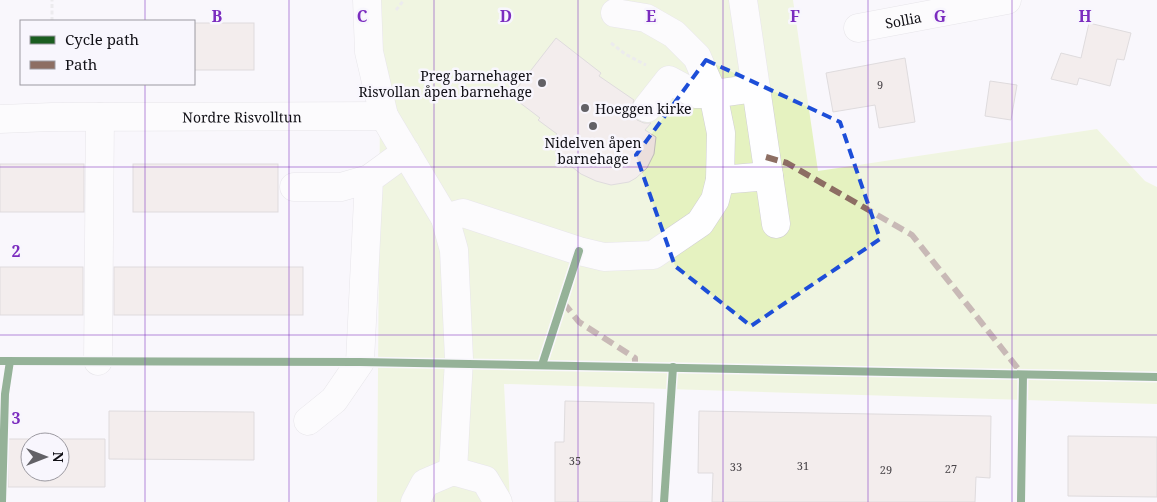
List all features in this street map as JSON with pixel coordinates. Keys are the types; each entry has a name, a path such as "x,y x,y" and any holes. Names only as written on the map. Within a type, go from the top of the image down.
{"street":[{"path":"367,0 369,52 384,116 446,218 454,250 457,281 459,359 453,470"},
{"path":"743,0 776,224"},
{"name":"Sollia","path":"858,28 1007,0"},
{"path":"446,218 463,213 579,251 604,257 653,255 700,223 715,200 720,180 721,133 713,94 696,57 674,34 646,18 615,12"},
{"path":"647,108 670,80 695,94 713,94 756,88"},
{"name":"Nordre Risvolltun","path":"2,119 384,116"},
{"path":"98,361 100,117"},
{"path":"294,187 341,187 369,178 406,152"},
{"path":"720,180 769,176"},
{"path":"308,421 334,400 360,362 369,178"},
{"path":"415,502 425,483 453,470 485,480 498,502"}],"path":[{"path":"52,0 52,20"}],"highlighted area":[{"path":"706,60 840,122 880,239 751,326 675,266 636,155"}],"green space":[{"path":"367,0 793,0 818,171 1097,129 1145,181 1157,187 1157,404 504,384 510,502 377,502 380,111"}],"building":[{"path":"195,23 254,23 254,70 195,70"},
{"path":"1089,23 1131,33 1124,60 1117,59 1110,86 1079,78 1077,85 1051,79 1061,53 1081,58"},
{"name":"Hoeggen kirke","path":"556,38 601,73 599,76 634,100 632,113 637,120 651,123 645,130 656,137 654,154 647,168 629,182 611,185 581,174 567,163 550,142 557,134 538,120 540,118 511,96"},
{"path":"905,58 915,122 879,128 875,105 833,112 826,73"},
{"path":"990,81 1017,85 1011,120 985,116"},
{"path":"0,164 84,164 84,212 0,212"},
{"path":"133,164 278,164 278,212 133,212"},
{"path":"0,267 83,267 83,315 0,315"},
{"path":"114,267 303,267 303,315 114,315"},
{"path":"565,401 654,403 652,502 555,502 555,442 564,442"},
{"path":"109,411 254,412 254,460 109,459"},
{"path":"699,411 991,416 990,478 976,477 975,502 712,502 713,473 698,473"},
{"path":"1068,436 1157,437 1157,497 1068,496"},
{"path":"8,439 20,439 20,482 70,482 70,439 105,439 105,487 8,487"}],"marked path":[{"path":"766,157 787,163 912,235 1023,375"},
{"path":"563,302 579,322 635,358 635,366"}],"cycle path":[{"path":"542,365 579,251"},
{"path":"0,361 360,362 1157,377"},
{"path":"2,502 5,394 10,361"},
{"path":"664,502 673,367"},
{"path":"1021,502 1023,375"}],"place":[{"name":"Preg barnehager Risvollan åpen barnehage","path":"542,83"},
{"name":"Hoeggen kirke","path":"585,108"},
{"name":"Nidelven åpen barnehage","path":"593,126"}]}
